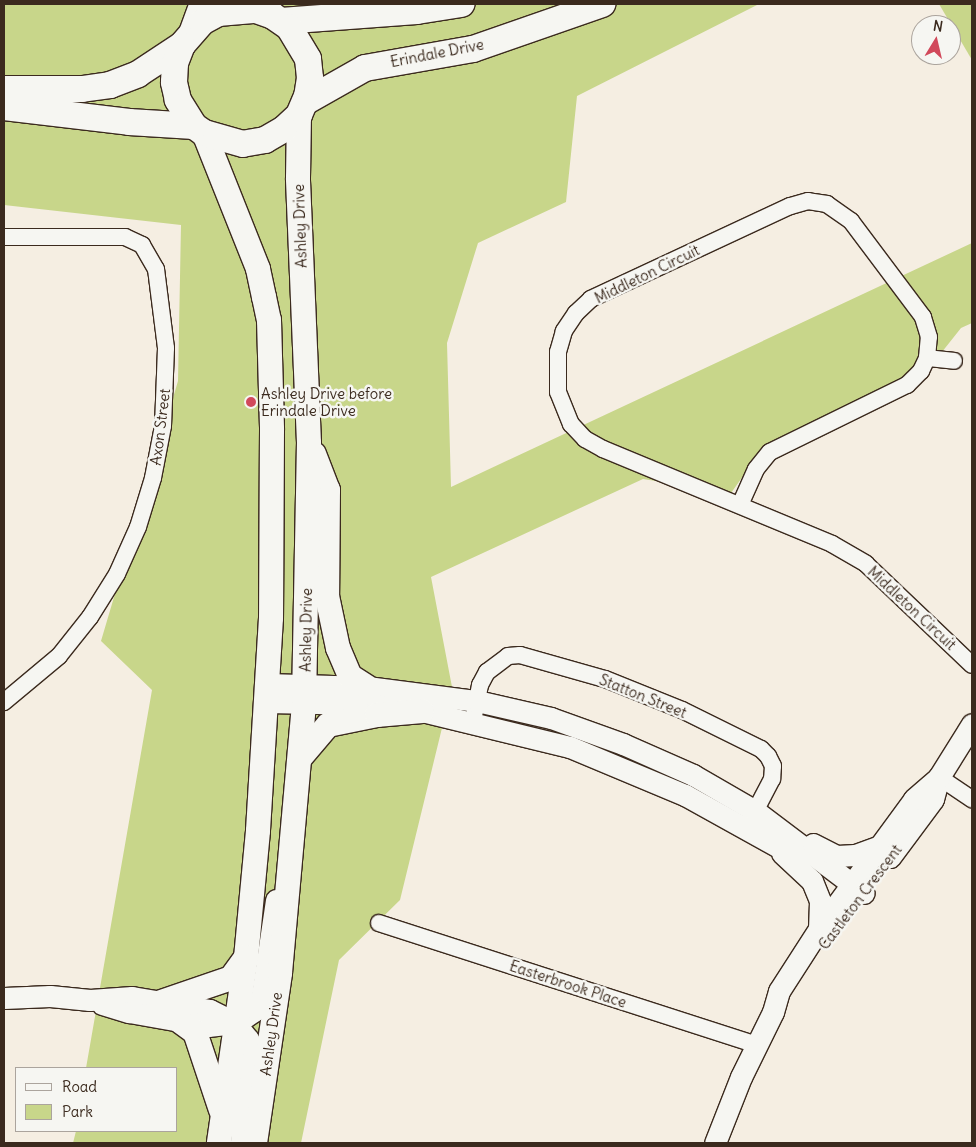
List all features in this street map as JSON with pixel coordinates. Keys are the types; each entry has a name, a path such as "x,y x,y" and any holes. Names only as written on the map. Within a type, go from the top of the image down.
{"main road":[{"path":"4,89 82,89 110,85 138,74 185,40 202,22 218,13 237,9 275,13 417,11 462,4"},
{"name":"Erindale Drive","path":"302,108 366,68 473,49 602,4"},
{"path":"4,107 199,129 243,144 265,140 284,130 302,108 310,78 308,59 300,42 275,13"},
{"path":"185,40 176,63 174,82 178,100 199,129 258,269 269,320 272,576 267,693 246,957 219,1143"},
{"name":"Ashley Drive","path":"255,1143 280,973 317,577 318,533 309,443 297,171 302,108"},
{"path":"317,577 327,596 338,648 350,676 367,687"},
{"path":"300,758 328,725 377,715 422,711"},
{"path":"161,1002 231,978 246,957"},
{"path":"181,1022 195,1032 223,1119"}],"street":[{"path":"185,40 199,4"},
{"name":"Middleton Circuit","path":"927,358 929,337 923,317 851,221 827,204 808,201 790,206 591,300 572,319 558,352 558,392 571,424 585,439 603,449 832,544 866,564 972,665"},
{"name":"Axon Street","path":"4,237 125,237 142,245 156,269 166,348 164,417 153,478 138,527 120,566 90,617 59,656 4,702"},
{"path":"740,505 756,469 770,452 907,385 921,371 927,358 954,362"},
{"name":"Statton Street","path":"473,721 480,685 496,662 508,656 520,655 605,680 682,710 761,749 768,756 773,766 772,779 751,820"},
{"path":"267,693 305,693 367,687 477,701 551,718 623,744 693,775 751,820 778,837 854,893"},
{"path":"305,693 473,721 570,747 614,763 685,795 751,820"},
{"name":"Castleton Crescent","path":"715,1143 773,1012 779,992 819,929 854,893 933,799 939,777 972,724"},
{"path":"939,777 972,799"},
{"name":"Castleton Crescent","path":"773,1012 788,1002 880,846 920,792 939,777"},
{"path":"778,837 837,856 855,855 880,846"},
{"path":"778,837 812,881 820,901 819,929"},
{"path":"90,1000 129,1012 208,1026 235,1023 254,1011 262,994 277,891 291,868"},
{"name":"Easterbrook Place","path":"379,923 757,1045"},
{"path":"4,998 50,996 90,1000 132,997 210,1010 235,1023 248,1038 242,1143"}],"green space":[{"path":"4,4 759,4 577,96 566,202 478,243 447,343 451,487 972,243 972,323 961,328 934,362 761,451 731,493 643,479 431,577 452,687 400,900 339,960 301,1143 73,1143 76,1132 178,1132 178,1067 86,1067 152,690 101,641 178,381 181,225 4,205"},
{"path":"939,4 972,4 972,60 961,41 961,15 945,15"}],"place":[{"name":"Ashley Drive before Erindale Drive","path":"251,402"}]}
